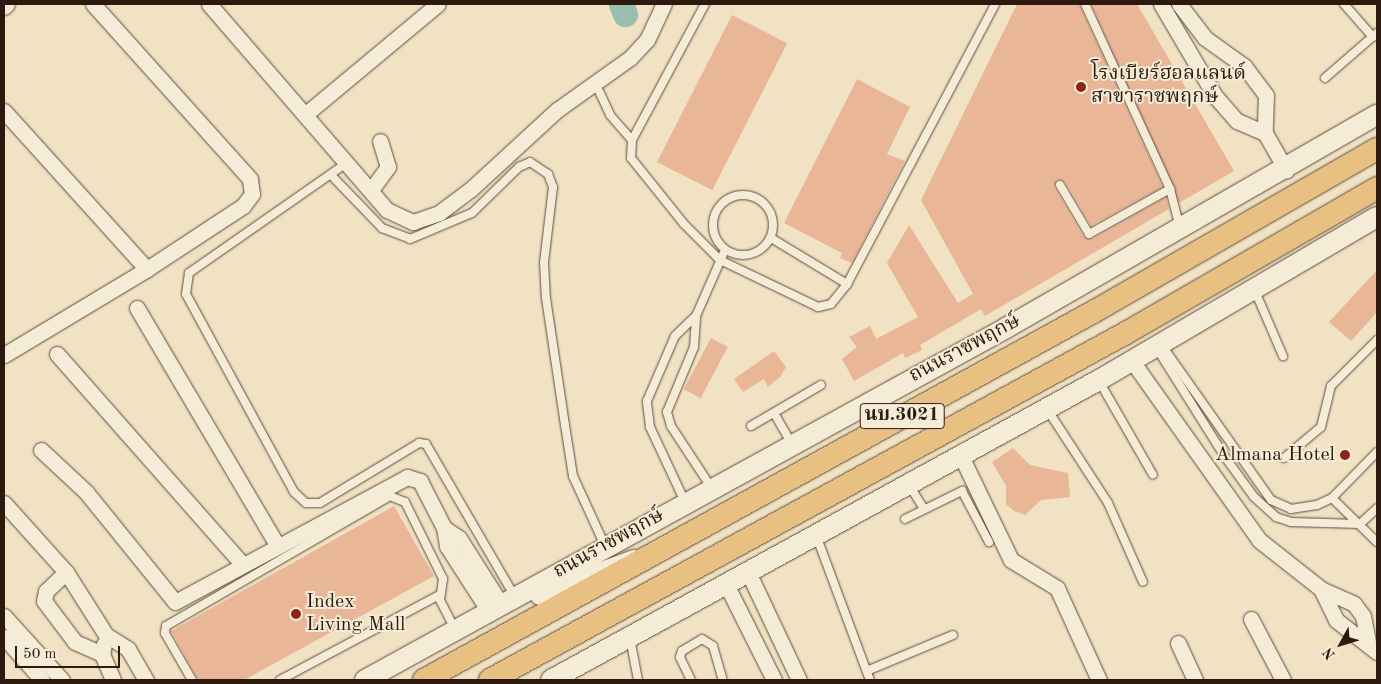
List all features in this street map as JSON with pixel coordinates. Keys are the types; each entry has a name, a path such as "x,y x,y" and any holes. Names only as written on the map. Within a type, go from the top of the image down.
{"main road":[{"name":"ถนนราชพฤกษ์","path":"365,680 456,632 605,546 1180,230 1286,170 1377,115"},
{"name":"ถนนราชพฤกษ์","path":"424,680 1377,149"},
{"name":"นบ.3021","path":"490,680 1126,333 1377,188"},
{"name":"นบ.3021","path":"551,680 629,637 729,589 748,572 1099,380 1377,217"},
{"path":"498,608 606,567 647,557"}],"street":[{"path":"4,7 7,4"},
{"path":"4,355 147,269 243,206 254,188 93,4"},
{"path":"209,4 307,113 394,215 420,221 463,195 513,152 557,110 640,49 664,4"},
{"path":"307,113 438,4"},
{"path":"1160,4 1215,96 1237,121 1265,132"},
{"path":"1179,4 1205,38 1244,66 1266,95 1265,132 1286,170"},
{"path":"4,110 147,269"},
{"path":"371,190 388,167 380,141"},
{"path":"137,308 277,545"},
{"path":"57,354 242,564"},
{"path":"1132,361 1259,540 1321,589 1354,604 1362,616 1373,647"},
{"path":"41,450 86,492 175,602 277,545 408,476 420,481 444,528 447,546 498,608"},
{"path":"960,456 1011,560 1057,588 1099,680"},
{"path":"4,503 66,572 106,635 128,649 146,680"},
{"path":"66,572 46,591 44,601 75,642 102,654"},
{"path":"729,589 774,680 797,676 748,572"},
{"path":"1321,589 1336,620 1373,647"},
{"path":"4,616 62,680"},
{"path":"1251,619 1284,680"},
{"path":"106,635 102,654 113,680"},
{"path":"4,637 42,680"},
{"path":"1178,642 1194,680"}],"lane":[{"path":"706,4 632,140 632,158 639,170 720,260 818,308 831,304 847,284 995,4"},
{"path":"1085,4 1170,189 1180,230"},
{"path":"1325,78 1375,35 1344,4"},
{"path":"599,91 610,115 632,140"},
{"path":"513,152 522,165"},
{"path":"348,162 189,273 186,294 294,492 306,503 320,503 419,443 426,444 498,608"},
{"path":"331,175 382,228 419,239 484,204 522,165 541,166 553,187 544,262 548,308 573,476 605,546"},
{"path":"1060,185 1089,234 1170,189"},
{"path":"735,194 752,195 766,205 773,221 771,238 756,253 734,254 725,250 714,236 712,219 720,203 735,194"},
{"path":"771,238 847,284"},
{"path":"712,488 671,426 667,412 694,347 696,316 725,250"},
{"path":"1255,290 1283,356"},
{"path":"686,502 650,427 647,402 675,336 696,316"},
{"path":"1284,458 1321,427 1331,386 1377,340"},
{"path":"1159,345 1179,370 1234,451 1271,500 1291,509 1304,509 1332,498 1377,452"},
{"path":"1159,345 1171,375 1225,457 1260,504 1276,517 1299,523 1360,524 1377,508"},
{"path":"1171,375 1179,370"},
{"path":"1099,380 1153,475"},
{"path":"751,426 821,385"},
{"path":"1047,409 1108,503 1142,582"},
{"path":"774,413 791,443"},
{"path":"1225,457 1234,451"},
{"path":"909,484 924,509"},
{"path":"905,519 962,491 989,542"},
{"path":"192,680 165,633 166,626 390,496 405,502 443,578 439,595 456,632"},
{"path":"1332,498 1377,542"},
{"path":"816,535 869,670 870,680"},
{"path":"280,680 439,595"},
{"path":"869,670 953,635"},
{"path":"629,637 638,680"},
{"path":"691,680 680,657 682,651 702,639 713,646 723,680"}],"building":[{"name":"โรงเบียร์ฮอลแลนด์ สาขาราชพฤกษ์","path":"1017,4 1079,4 1163,187 1091,226 1065,182 1057,180 1055,188 1084,237 1092,239 1166,197 1169,209 985,316 981,309 920,345 922,350 905,358 903,353 854,381 842,359 857,347 849,337 870,326 876,339 918,317 887,263 909,225 958,303 973,294 921,200"},
{"path":"1091,4 1137,4 1234,171 1179,203"},
{"path":"732,15 787,43 712,190 657,162"},
{"path":"857,79 910,107 887,154 905,161 852,263 840,258 842,253 784,223"},
{"path":"1377,270 1377,312 1351,341 1329,322"},
{"path":"711,338 728,347 701,398 684,389"},
{"path":"774,351 786,367 780,377 768,387 764,379 743,392 734,379"},
{"path":"1013,448 1030,465 1068,473 1070,497 1041,500 1025,515 1014,511 1006,504 1006,486 992,462"},
{"path":"394,506 434,576 244,680 198,680 171,631"}],"waterway":[{"path":"621,4 625,14"}],"place":[{"name":"โรงเบียร์ฮอลแลนด์ สาขาราชพฤกษ์","path":"1081,87"},
{"name":"Almana Hotel","path":"1345,455"},
{"name":"Index Living Mall","path":"296,614"}]}
